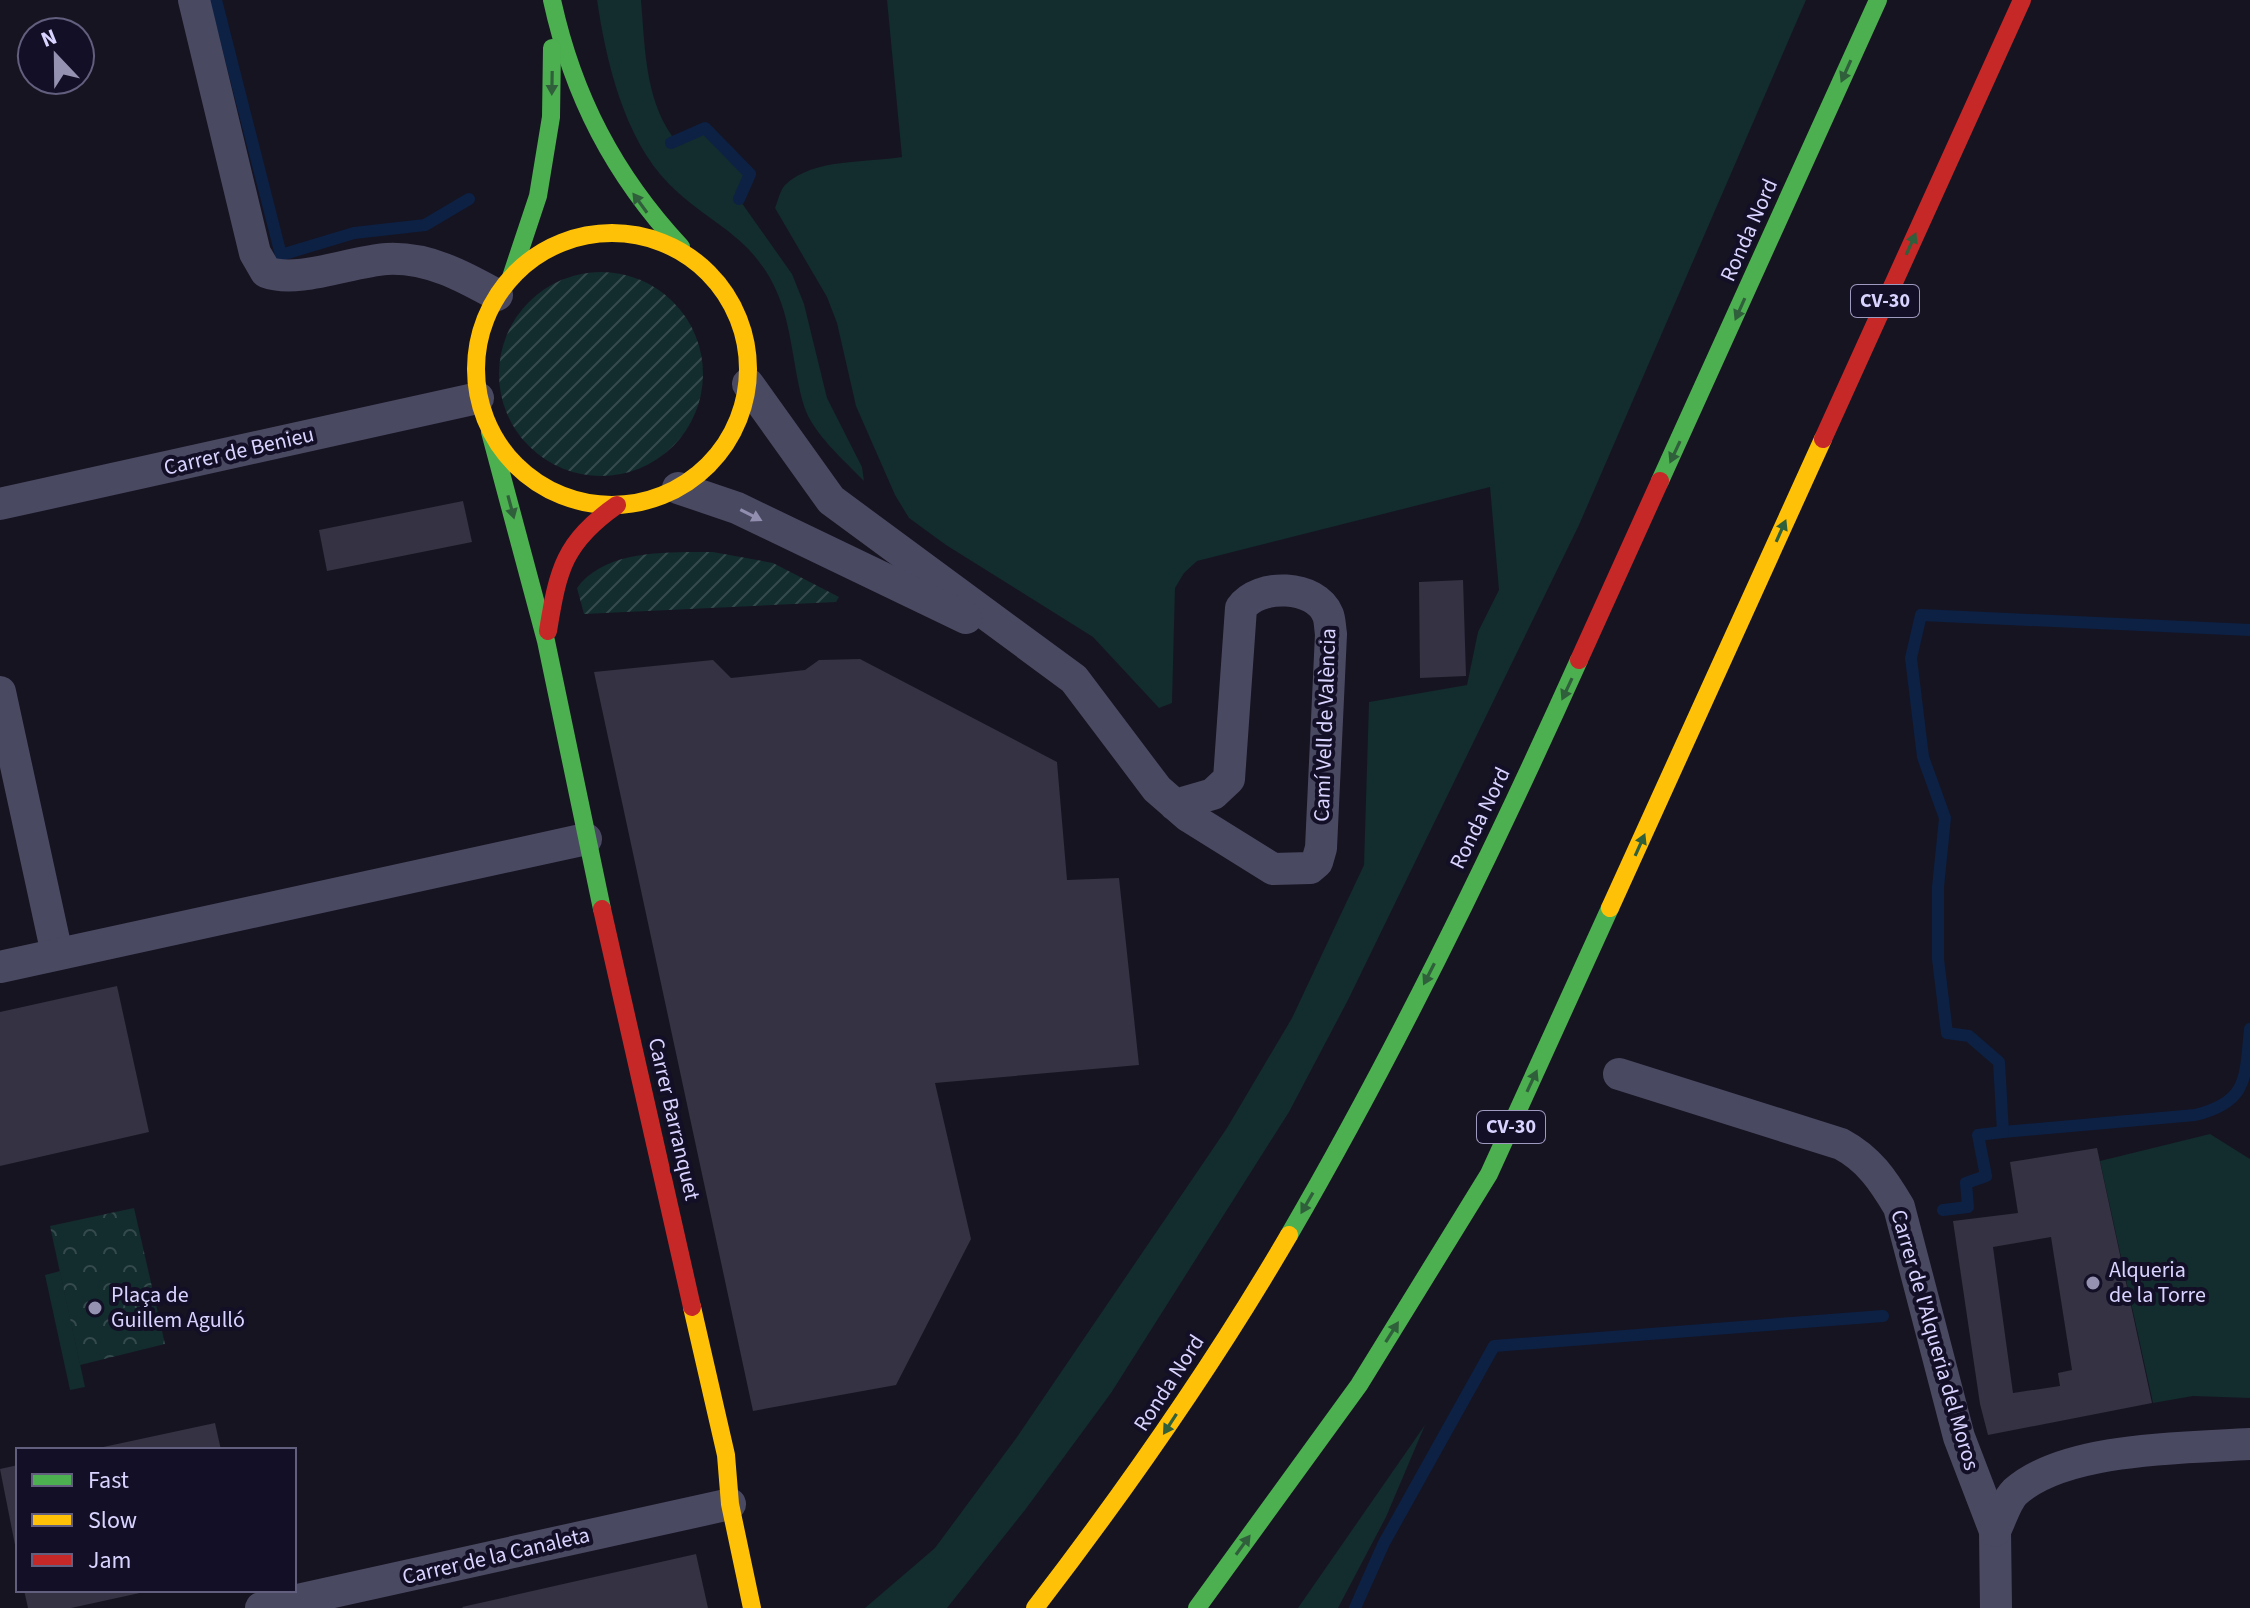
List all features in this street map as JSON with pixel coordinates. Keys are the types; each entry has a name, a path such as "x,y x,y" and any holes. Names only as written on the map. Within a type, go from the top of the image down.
{"main road":[{"name":"Ronda Nord","path":"1035,1608 1132,1482 1245,1310 1360,1112 1512,809 1878,0"},
{"name":"CV-30","path":"1197,1608 1359,1385 1489,1174 2022,0"},
{"path":"553,3 585,113 615,168 646,212 727,294 745,337 748,384 736,426 712,461 678,488 649,500 617,505 578,501 541,486 511,461 490,432 478,398 475,363 481,328 504,286 538,196 551,117 553,3"},
{"path":"504,286 542,252 579,236 619,232 659,240 694,259"},
{"name":"Carrer Barranquet","path":"490,432 546,641 586,839 726,1455 730,1504 752,1608"},
{"path":"546,641 564,553 585,525 617,505"}],"street":[{"path":"194,0 255,253 266,272 286,277 389,259 440,266 504,286"},
{"name":"Camí Vell de València","path":"748,384 831,500 1074,679 1157,789 1175,805 1239,851 1273,869 1310,868 1317,862 1321,848 1331,634 1328,614 1307,595 1291,591 1256,595 1241,608 1229,779 1213,794 1175,805"},
{"name":"Carrer de Benieu","path":"0,504 478,398"},
{"name":"Camí Vell de València","path":"678,488 737,508 1045,655"},
{"path":"0,692 57,954"},
{"path":"0,967 586,839"},
{"name":"Carrer de l'Alqueria del Moros","path":"1619,1074 1841,1144 1862,1156 1899,1207 1959,1437 1995,1531 1996,1608"},
{"name":"Carrer de l'Alqueria del Moros","path":"1995,1531 2013,1494 2042,1474 2138,1450 2250,1444"},
{"name":"Carrer de la Canaleta","path":"261,1608 730,1504"}],"green space":[{"path":"597,0 641,0 651,88 672,136 705,128 750,174 739,199 792,274 804,304 827,398 862,467 864,481 830,446 808,416 783,309 770,278 748,249 669,184 640,144 612,73"},
{"path":"887,0 1806,0 1579,525 1348,1000 1289,1112 1111,1393 1025,1510 947,1608 865,1608 935,1548 1017,1437 1227,1128 1292,1018 1364,865 1369,702 1467,685 1478,632 1499,590 1490,487 1197,561 1184,573 1175,588 1172,703 1159,708 1093,637 946,545 909,518 895,495 856,406 837,323 827,297 775,208 785,185 810,170 840,163 902,157"},
{"path":"601,272 640,279 673,302 696,335 703,374 696,413 673,446 640,469 601,476 562,469 529,446 506,413 499,374 506,335 529,302 562,279"},
{"path":"713,552 773,563 839,597 836,602 584,614 577,588 589,575 604,566 639,555"},
{"path":"2210,1134 2250,1159 2250,1398 2193,1396 2153,1403 2100,1161"},
{"path":"134,1208 165,1344 80,1365 50,1226"},
{"path":"60,1271 85,1387 70,1390 45,1275"},
{"path":"1425,1425 1386,1517 1338,1608 1298,1608"}],"building":[{"path":"463,501 472,542 327,571 319,530"},
{"path":"1463,580 1466,676 1420,678 1419,582"},
{"path":"860,659 1057,762 1067,880 1119,878 1139,1065 935,1083 971,1239 896,1385 753,1411 594,672 713,660 731,678 805,670 819,660"},
{"path":"117,986 149,1132 0,1166 0,1012"},
{"name":"Alqueria de la Torre","path":"2097,1148 2152,1403 1988,1435 1980,1404 1953,1221 2018,1213 2010,1162","holes":["2051,1237 2072,1370 2058,1373 2060,1386 2013,1393 1993,1247"]},
{"path":"215,1423 221,1448 99,1448"},
{"path":"16,1465 16,1550 0,1469"},
{"path":"696,1554 708,1608 462,1607"},
{"path":"24,1592 144,1592 71,1608 28,1608"}],"waterway":[{"path":"216,0 281,255 354,233 425,225 469,199"},
{"path":"671,143 705,128 750,174 739,199"},
{"path":"1943,1210 1968,1207 1966,1183 1986,1176 1978,1135 2003,1132 1999,1062 1969,1036 1947,1033 1938,959 1938,887 1945,818 1923,757 1911,658 1921,615 2250,630"},
{"path":"2003,1132 2195,1115 2213,1110 2235,1095 2241,1085 2250,1029"},
{"path":"1355,1608 1384,1543 1494,1346 1883,1316"}],"traffic: fast":[{"path":"552,0 572,69 599,132 636,192 681,247"},
{"path":"1660,481 1878,0"},
{"path":"511,277 538,196 551,117 552,48"},
{"path":"490,432 546,641 602,909"},
{"path":"1289,1235 1368,1094 1442,951 1579,660"},
{"path":"1197,1608 1359,1385 1489,1174 1610,908"}],"traffic: slow":[{"path":"612,233 651,239 676,249 708,273 725,294 737,317 745,343 748,369 742,408 732,433 708,465 687,482 664,494 638,502 612,505 573,499 548,489 516,465 499,444 487,421 479,395 476,369 482,330 492,305 516,273 537,256 560,244 586,236 612,233"},
{"path":"1610,908 1823,439"},
{"path":"1035,1608 1168,1426 1289,1235"},
{"path":"692,1307 726,1455 730,1504 752,1608"}],"traffic: jam":[{"path":"1823,439 2022,0"},
{"path":"1579,660 1660,481"},
{"path":"548,631 566,559 585,532 617,505"},
{"path":"602,909 692,1307"}],"place":[{"name":"Alqueria de la Torre","path":"2093,1283"},
{"name":"Plaça de Guillem Agulló","path":"95,1308"}]}
